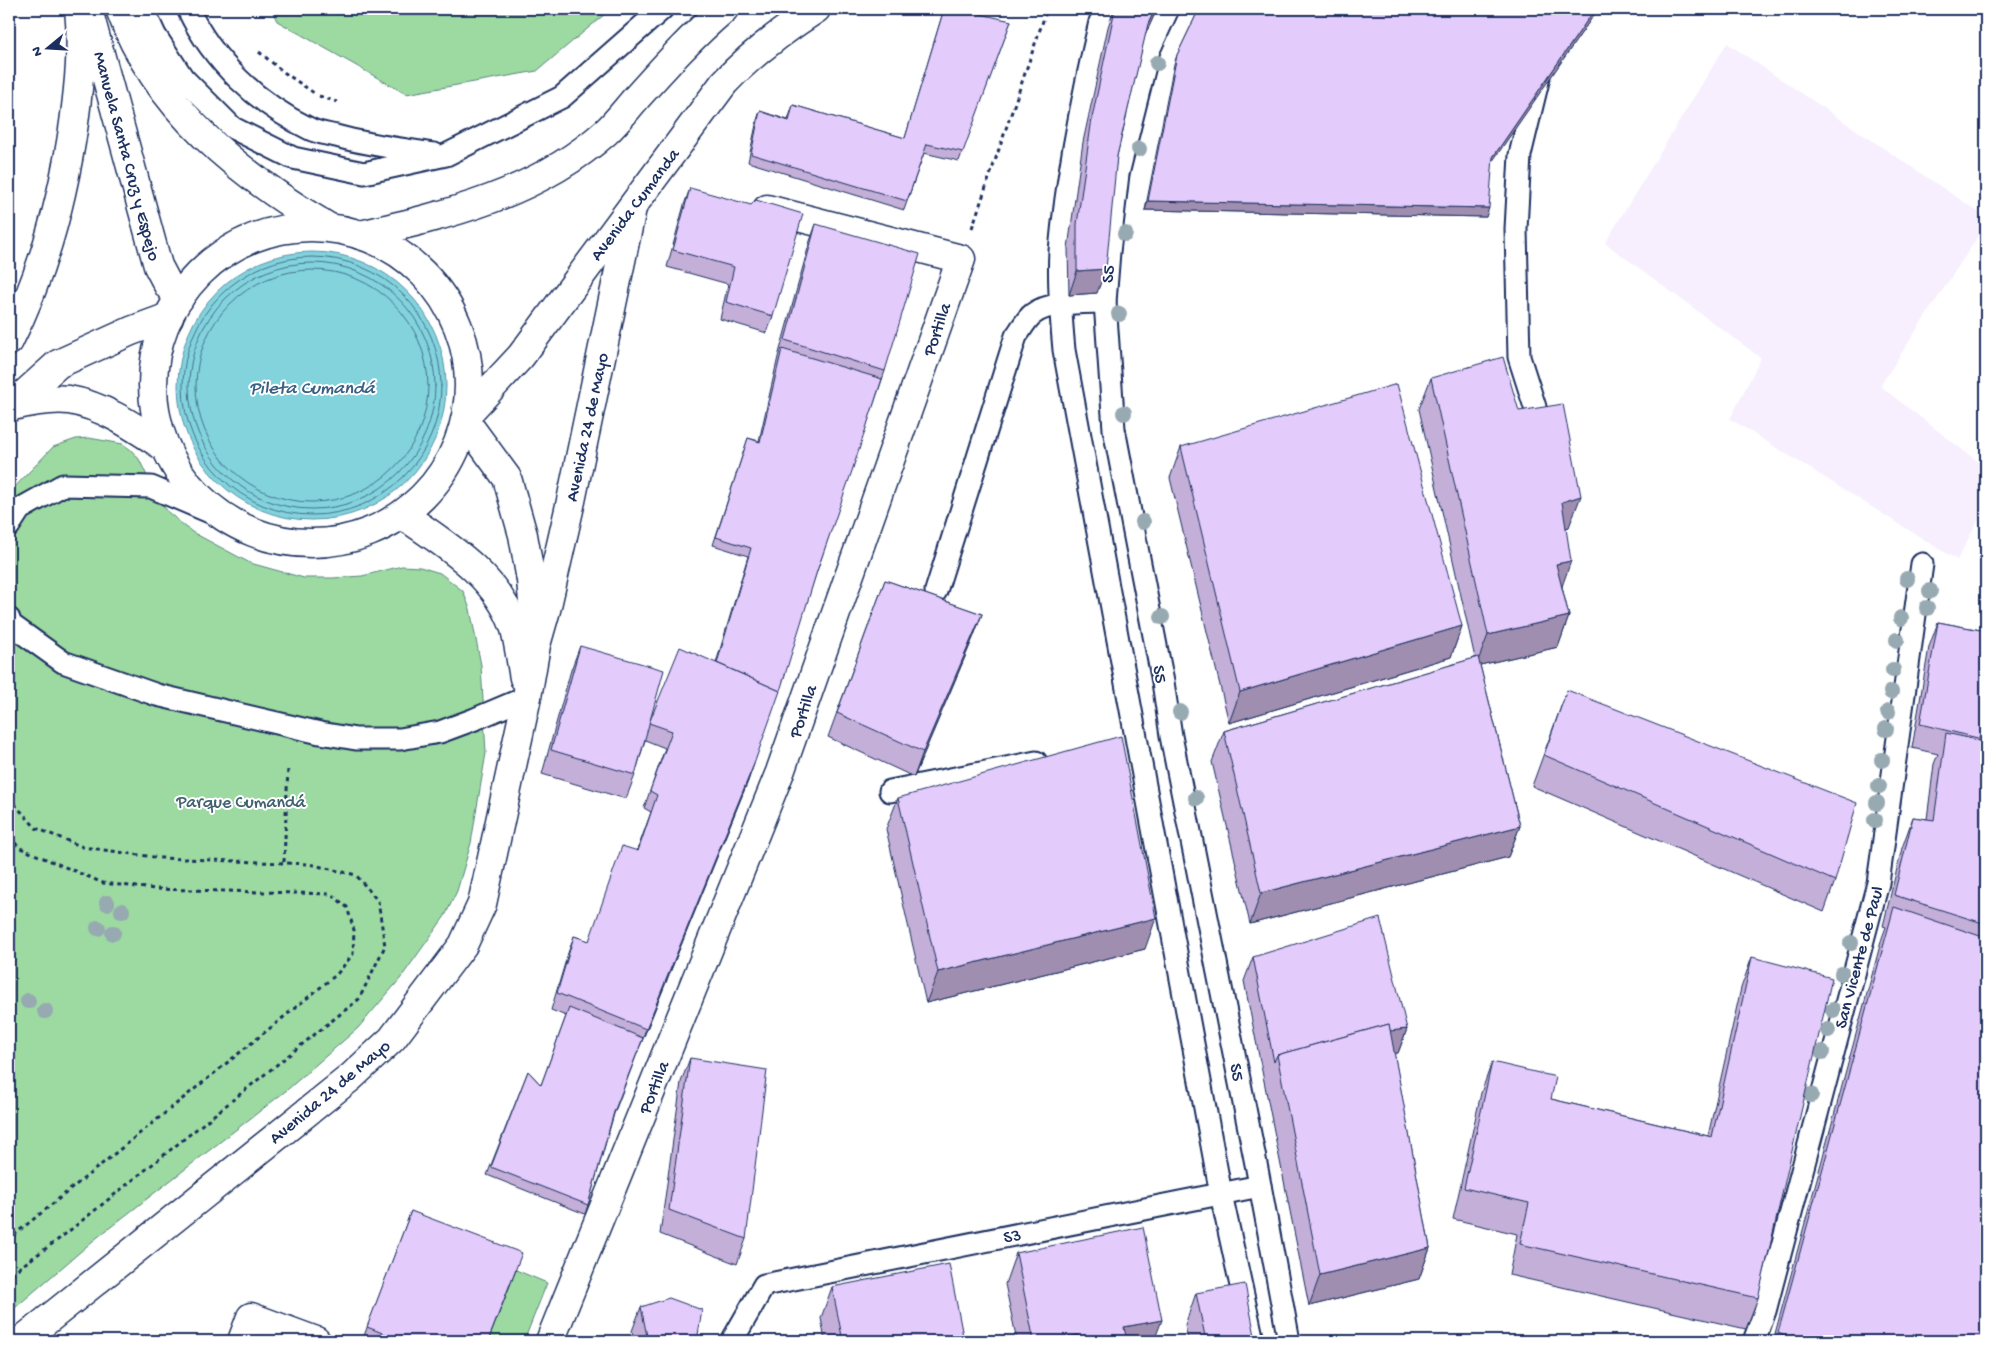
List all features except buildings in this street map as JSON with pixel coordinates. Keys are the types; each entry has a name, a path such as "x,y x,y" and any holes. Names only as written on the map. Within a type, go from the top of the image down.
{"main road":[{"path":"9,341 32,291 57,213 77,98 81,61 79,9"},
{"name":"Manuela Santa Cruz y Espejo","path":"88,9 158,266 174,308"},
{"name":"Manuela Santa Cruz y Espejo","path":"120,9 140,52 155,76 185,117 204,137 262,186 286,203 329,228"},
{"path":"360,235 442,216 488,200 539,178 558,167 607,131 688,41 724,9"},
{"name":"Avenida Cumanda","path":"466,418 521,356 730,76 773,38 816,9"},
{"name":"Avenida 24 de Mayo","path":"21,1341 351,1077 392,1039 463,945 482,904 527,697 536,645 569,510 632,208"},
{"path":"767,209 960,259"},
{"path":"329,228 360,235 382,244 403,256 427,278 446,304 454,318 465,349 469,382 466,418 454,455 440,478 423,498 403,515 364,535 322,544 292,543 250,532 224,518 190,487 181,475 166,448 157,420 154,390 157,353 174,308 198,274 223,254 251,238 282,229 329,228"},
{"name":"Portilla","path":"550,1341 780,772 960,259"},
{"path":"10,407 58,364 174,308"},
{"path":"10,407 52,400 76,402 118,418 166,448"},
{"name":"Avenida 24 de Mayo","path":"466,418 507,478 523,535 529,571 536,645"},
{"name":"Avenida 24 de Mayo","path":"403,515 468,562 486,580 500,600 514,628 527,697"},
{"path":"242,1341 251,1317 316,1341"}],"lane":[{"path":"143,9 155,36 183,78 233,128 293,158 364,173 446,155 562,97 662,9"},
{"path":"188,9 196,26 219,60 265,103 312,130 362,143 446,155"},
{"name":"S5","path":"1107,9 1100,22 1073,149 1060,253 1060,304 1064,350 1221,1194 1253,1341"},
{"name":"S5","path":"1168,9 1149,50 1118,174 1105,302 1114,429 1163,682 1171,736 1289,1341"},
{"path":"1535,406 1519,357 1516,228 1520,154 1544,56"},
{"path":"936,591 1016,336 1033,314 1060,304 1105,302"},
{"path":"9,526 20,509 63,485 152,487 224,518"},
{"name":"San Vicente de Paul","path":"1754,1341 1765,1311 1878,883 1922,564"},
{"path":"9,619 10,624 63,662 157,696 320,734 356,739 400,739 440,732 527,697"},
{"path":"1116,746 1171,736"},
{"path":"890,791 1057,758"},
{"name":"S3","path":"732,1341 764,1285 1260,1186"}],"path":[{"path":"960,259 1047,9"},
{"path":"255,49 316,95 344,105"},
{"path":"284,862 288,767"},
{"path":"9,798 36,828 84,847 161,858 309,864 356,875 378,901 385,946 360,999 59,1240 9,1275"},
{"path":"9,837 20,848 103,883 155,889 331,894 347,907 354,930 353,954 337,974 9,1239"}],"shaded area":[{"path":"1727,43 1986,217 1986,224 1880,386 1986,468 1986,506 1957,560 1730,419 1761,358 1605,243"}],"green space":[{"path":"271,9 611,9 537,71 406,94 277,21"},
{"name":"Parque Cumandá","path":"89,438 123,444 131,450 139,459 158,499 169,513 192,532 250,563 304,578 362,576 402,566 420,567 440,573 463,591 470,609 481,665 486,753 471,843 457,891 445,916 400,979 358,1028 287,1090 94,1240 9,1313 9,493 53,447 76,439"},
{"path":"516,1270 547,1283 524,1341 488,1341"}],"water":[{"name":"Pileta Cumandá","path":"299,252 325,252 351,257 375,267 387,274 407,291 424,311 441,347 446,373 446,399 441,425 424,461 407,481 387,498 351,515 325,520 299,520 273,515 249,505 227,490 208,471 193,449 183,425 178,399 178,373 183,347 193,323 208,301 227,282 249,267 273,257"}]}
